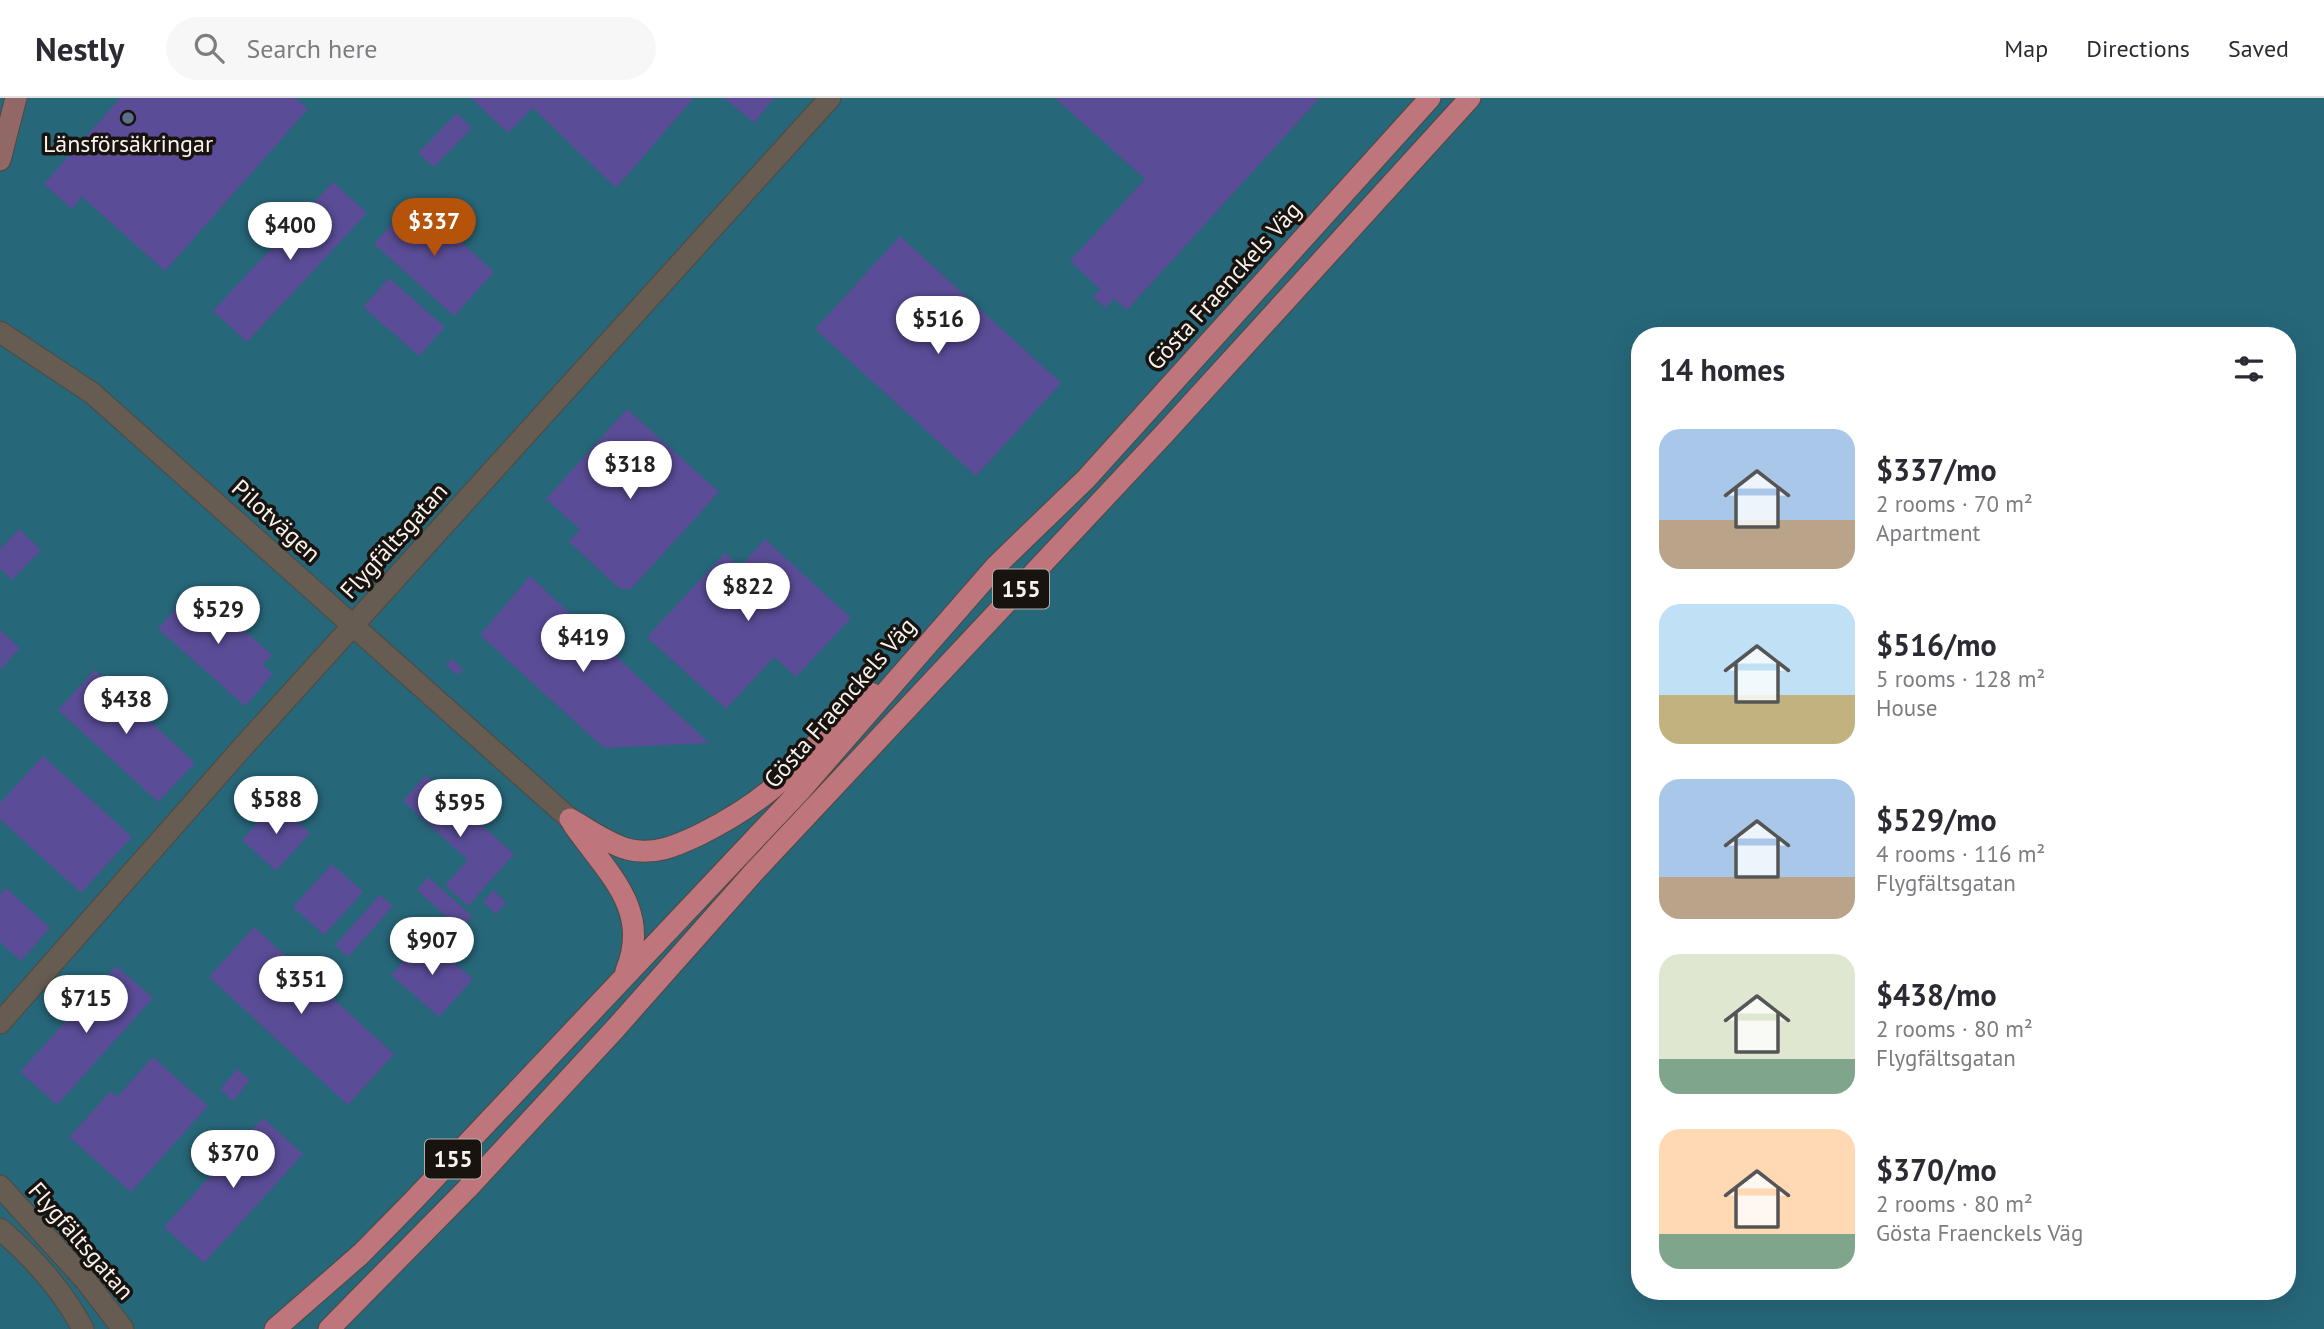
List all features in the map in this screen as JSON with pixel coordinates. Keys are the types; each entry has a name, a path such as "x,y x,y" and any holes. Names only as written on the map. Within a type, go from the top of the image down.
{"main road":[{"name":"Gösta Fraenckels Väg","path":"275,1329 361,1254 799,793 997,565 1086,479 1430,98"},
{"name":"Gösta Fraenckels Väg","path":"329,1329 467,1189 614,1030 754,872 1028,581 1470,98"},
{"path":"570,819 634,850 655,852 686,841 737,816 765,795 861,699 899,675"},
{"path":"570,819 632,911 636,940 622,979"}],"street":[{"path":"0,160 16,98"},
{"name":"Flygfältsgatan","path":"0,1023 353,625 831,98"},
{"name":"Pilotvägen","path":"0,332 80,384 570,819"},
{"name":"Flygfältsgatan","path":"0,1186 86,1280 123,1329"},
{"name":"Flygfältsgatan","path":"0,1229 26,1251 52,1280 69,1302 83,1329"}],"water":[{"path":"0,98 2324,98 2324,1329 0,1329"}],"building":[{"path":"120,98 295,98 308,109 165,271 82,197 72,209 44,184"},
{"path":"471,98 694,98 616,188 533,108 508,133"},
{"path":"724,98 774,98 754,123"},
{"path":"1055,98 1318,100 1127,310 1114,299 1105,308 1093,297 1100,289 1070,261 1145,179"},
{"path":"457,113 472,128 434,167 418,153"},
{"path":"333,182 367,213 247,342 213,311"},
{"path":"414,199 494,272 454,316 374,244"},
{"path":"900,236 1061,383 976,476 815,329"},
{"path":"389,278 445,327 419,356 363,307"},
{"path":"627,409 719,492 631,589 620,589 569,542 580,529 546,499"},
{"path":"19,529 41,550 12,580 0,569 0,549"},
{"path":"765,539 851,618 796,677 774,657 726,709 647,637 725,553 740,567"},
{"path":"530,576 709,743 604,748 480,635"},
{"path":"195,587 272,655 263,665 273,674 245,706 158,629"},
{"path":"0,630 20,648 0,670"},
{"path":"452,659 463,669 457,675 446,666"},
{"path":"95,670 195,763 158,802 58,710"},
{"path":"43,756 132,837 81,893 0,819 0,803"},
{"path":"426,775 514,854 468,906 445,885 468,860 403,801"},
{"path":"276,802 310,833 276,871 242,840"},
{"path":"332,864 363,892 324,935 293,907"},
{"path":"428,877 472,916 460,929 417,890"},
{"path":"6,888 50,928 21,961 0,942 0,895"},
{"path":"493,890 506,902 496,914 483,902"},
{"path":"380,895 393,906 348,957 335,945"},
{"path":"254,927 394,1054 348,1105 209,977"},
{"path":"425,937 473,979 439,1017 391,975"},
{"path":"116,966 153,998 57,1105 20,1072"},
{"path":"153,1057 208,1106 131,1192 69,1137 111,1091 117,1097"},
{"path":"237,1069 250,1080 233,1101 220,1089"},
{"path":"263,1118 303,1154 204,1263 164,1227"}],"place":[{"name":"Länsförsäkringar","path":"128,118"}]}
